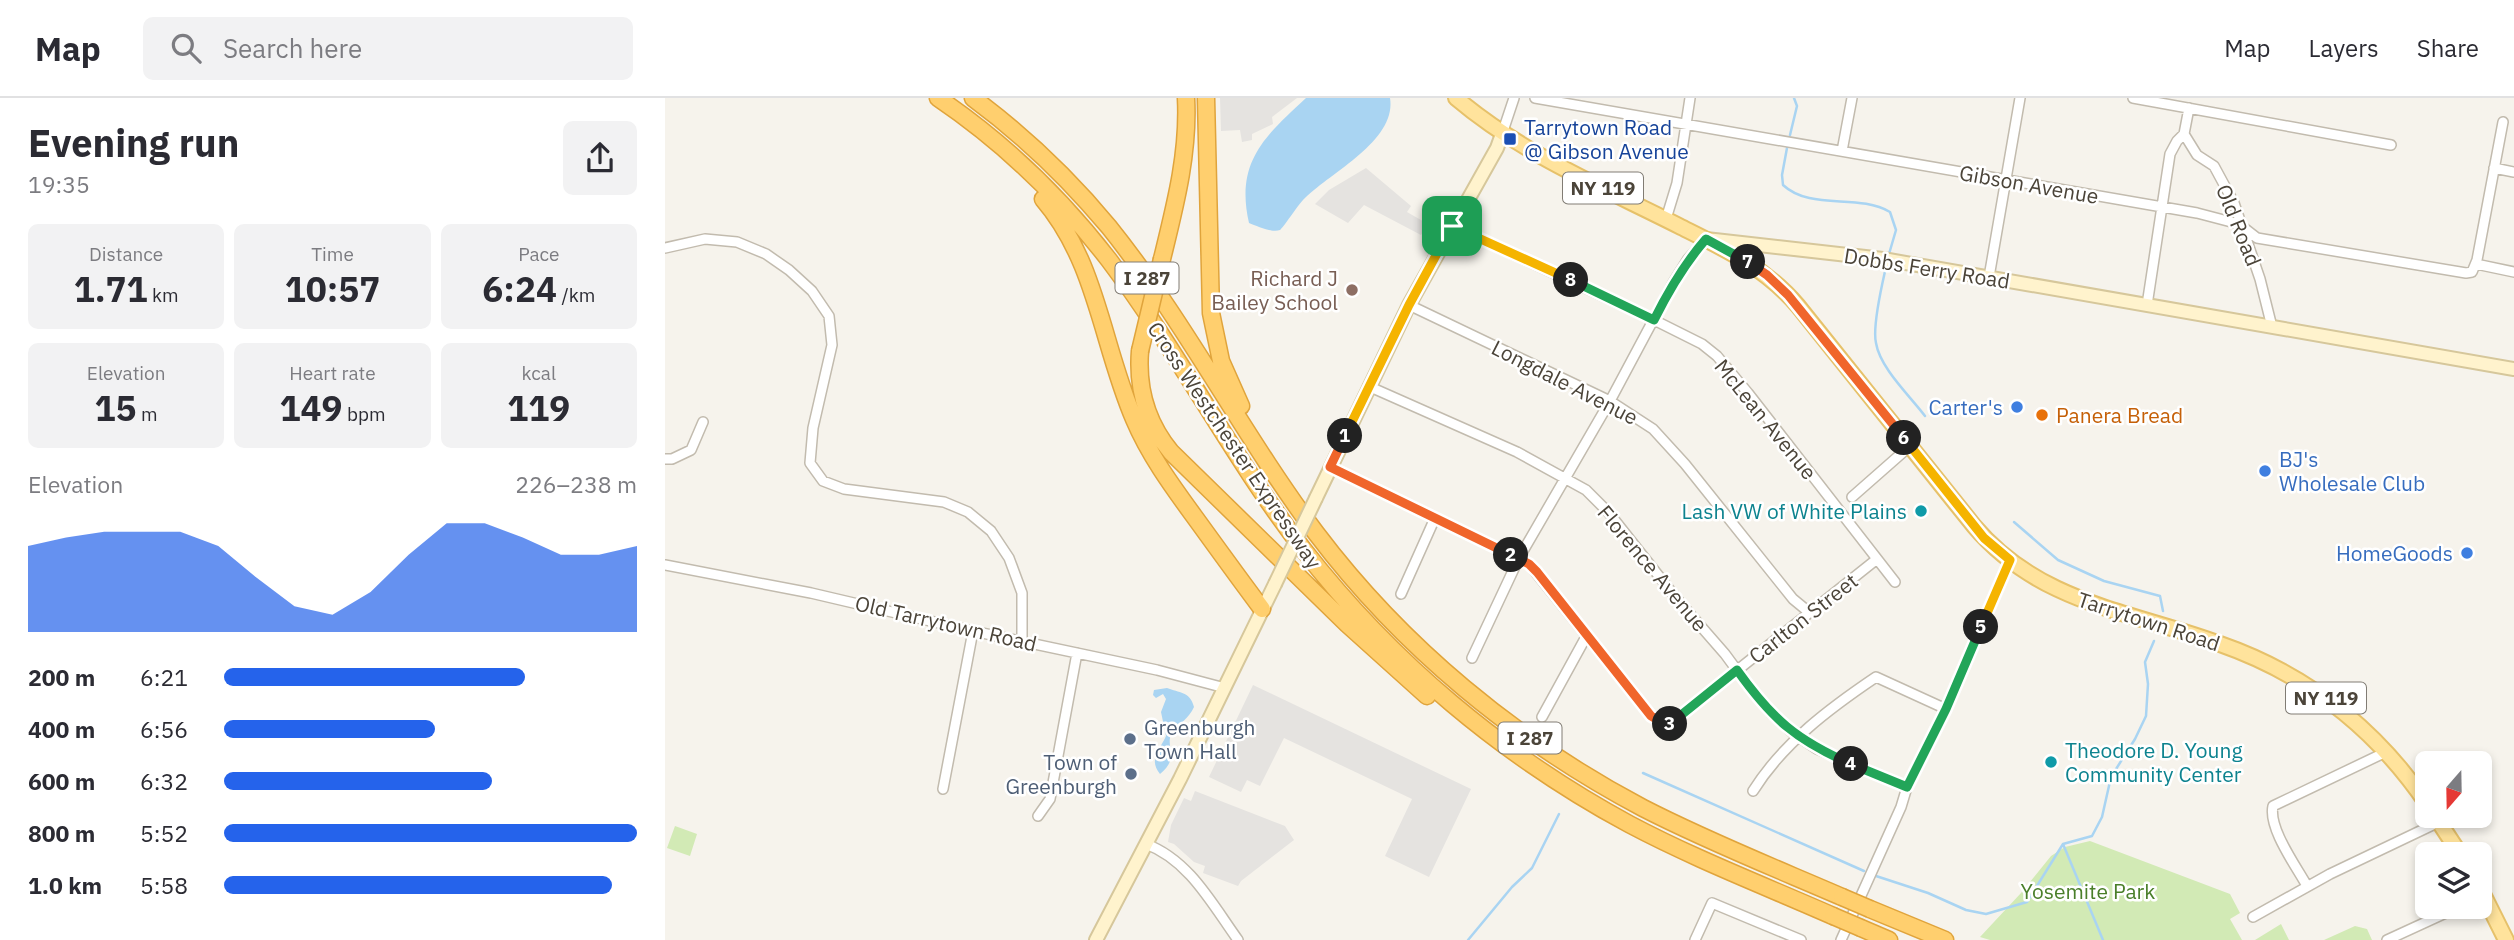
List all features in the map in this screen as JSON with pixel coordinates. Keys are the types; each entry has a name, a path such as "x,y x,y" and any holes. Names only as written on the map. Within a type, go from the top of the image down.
{"highway":[{"name":"Cross Westchester Expressway","path":"938,98 969,120 1033,176 1104,254 1284,524 1357,614 1419,675 1485,731 1556,781 1605,810 1682,850 1889,940"},
{"name":"Cross Westchester Expressway","path":"973,98 1048,161 1108,226 1159,297 1285,489 1330,550 1379,607 1454,679 1521,732 1579,771 1640,806 1691,831 1945,940"},
{"path":"1187,98 1182,171 1140,351 1140,386 1147,411 1158,434 1171,452 1361,638 1434,702 1504,756 1605,810"},
{"path":"1206,98 1209,279 1213,329 1226,377 1285,489"},
{"path":"969,120 1038,194 1065,229 1089,280 1123,393 1143,438 1171,484 1262,609"}],"main road":[{"name":"Tarrytown Road","path":"1456,98 1502,134 1537,155 1706,239 1744,260 1778,284 1984,538 2010,560 2045,583 2084,602 2214,641 2280,668 2341,710 2386,752 2415,789"},
{"path":"1096,940 1224,688 1368,386 1409,305 1497,148 1502,134"},
{"name":"Dobbs Ferry Road","path":"1706,239 1883,260 2514,369"},
{"path":"2492,907 2514,932"},
{"path":"2492,914 2506,940"},
{"path":"2488,919 2494,940"}],"street":[{"path":"1502,134 1514,98"},
{"name":"Gibson Avenue","path":"1535,98 2197,213 2242,226 2257,237 2466,273 2472,272 2476,264 2514,272"},
{"path":"1666,219 1677,183 1690,98"},
{"path":"1842,151 1852,98"},
{"path":"1989,278 2019,98"},
{"path":"2133,98 2391,145"},
{"path":"2147,305 2170,154 2184,134 2189,108"},
{"path":"2476,264 2503,122"},
{"name":"Old Road","path":"2184,134 2197,155 2214,166 2226,187 2260,279 2272,327"},
{"path":"2494,168 2514,172"},
{"name":"McLean Avenue","path":"1452,226 1691,337 1717,356 1895,582"},
{"path":"665,248 705,239 737,242 766,254 812,291 829,316 832,345 813,428 810,463 823,481 845,489 944,502 968,512 983,524 991,531 1009,558 1022,593 1022,641"},
{"path":"1472,658 1519,558 1567,478 1673,283 1688,259 1706,239"},
{"name":"Longdale Avenue","path":"1409,305 1610,401 1653,429 1685,464 1793,599 1810,613"},
{"name":"Florence Avenue","path":"1368,386 1517,452 1586,490 1609,513 1771,713 1817,749 1907,787"},
{"path":"665,460 691,450 703,422"},
{"path":"1852,498 1910,446"},
{"path":"1330,467 1519,558 1537,572 1587,635 1542,717"},
{"path":"1401,594 1436,518"},
{"name":"Carlton Street","path":"1587,635 1651,716 1661,722 1671,723 1877,559"},
{"path":"1841,940 2010,560"},
{"name":"Old Tarrytown Road","path":"665,565 811,593 1157,670 1224,688"},
{"path":"943,789 973,631"},
{"path":"1038,816 1051,799 1077,653"},
{"path":"1753,791 1781,752 1839,702 1877,677 1946,709"},
{"path":"2307,886 2275,827 2271,815 2273,806 2386,752"},
{"path":"2253,918 2307,886 2418,828"},
{"path":"1146,844 1182,864 1238,940"},
{"path":"1695,940 1712,903 1801,940"},
{"path":"2387,940 2433,919"}],"green space":[{"path":"675,826 697,834 690,856 667,848"},
{"name":"Yosemite Park","path":"2090,841 2230,894 2240,913 2230,919 2242,940 1990,940 1980,937 2051,856 2065,847"},
{"path":"2281,924 2289,940 2255,940"},
{"path":"2355,926 2367,929 2372,940 2324,940"}],"shaded area":[{"path":"1220,98 1297,98 1272,117 1273,124 1252,134 1252,140 1242,142 1240,130 1221,131"},
{"path":"1366,168 1411,206 1407,212 1428,224 1421,235 1364,205 1348,223 1315,204 1329,190"},
{"path":"1253,685 1471,789 1429,877 1385,856 1412,799 1284,738 1260,786 1247,780 1241,792 1209,777"},
{"path":"1195,791 1285,826 1294,840 1238,886 1203,873 1205,866 1194,862 1168,842 1171,825 1184,798 1191,801"}],"water":[{"path":"1306,98 1390,98 1389,114 1383,128 1372,142 1303,200 1280,230 1269,230 1249,223 1246,183 1250,167 1266,138"},
{"path":"1167,688 1187,695 1194,707 1172,733 1170,762 1160,774 1155,759 1166,736 1161,712 1166,699 1163,694 1156,698 1153,695 1154,690"}],"waterway":[{"path":"1790,135 1797,106 1794,98"},
{"path":"1787,148 1783,185 1794,193 1807,198 1864,203 1890,212 1896,230 1889,254"},
{"path":"1886,267 1876,316 1876,343 1889,372 1925,416"},
{"path":"2014,522 2058,560 2104,581 2160,596 2163,611"},
{"path":"1876,876 1928,893 1966,910 1986,914 2027,902 2063,844 2092,836 2102,817 2111,777 2146,716 2148,684 2145,662 2154,641"},
{"path":"1643,773 1864,871"},
{"path":"1468,940 1512,887 1532,868 1559,814"},
{"path":"2063,844 2103,940"}],"place":[{"name":"Tarrytown Road @ Gibson Avenue","path":"1510,139"},
{"name":"Richard J Bailey School","path":"1352,290"},
{"name":"Carter's","path":"2017,407"},
{"name":"Panera Bread","path":"2042,415"},
{"name":"BJ's Wholesale Club","path":"2265,471"},
{"name":"Lash VW of White Plains","path":"1921,511"},
{"name":"HomeGoods","path":"2467,553"},
{"name":"Greenburgh Town Hall","path":"1130,739"},
{"name":"Theodore D. Young Community Center","path":"2051,762"},
{"name":"Town of Greenburgh","path":"1131,774"}],"route":[{"path":"1452,226 1654,320 1688,259 1706,239 1744,260 1767,275 1788,295 1984,538 2010,560 1946,709 1907,787 1817,749 1793,733 1771,713 1737,670 1671,723 1661,722 1651,716 1529,564 1330,467 1409,305 1452,226"}]}
